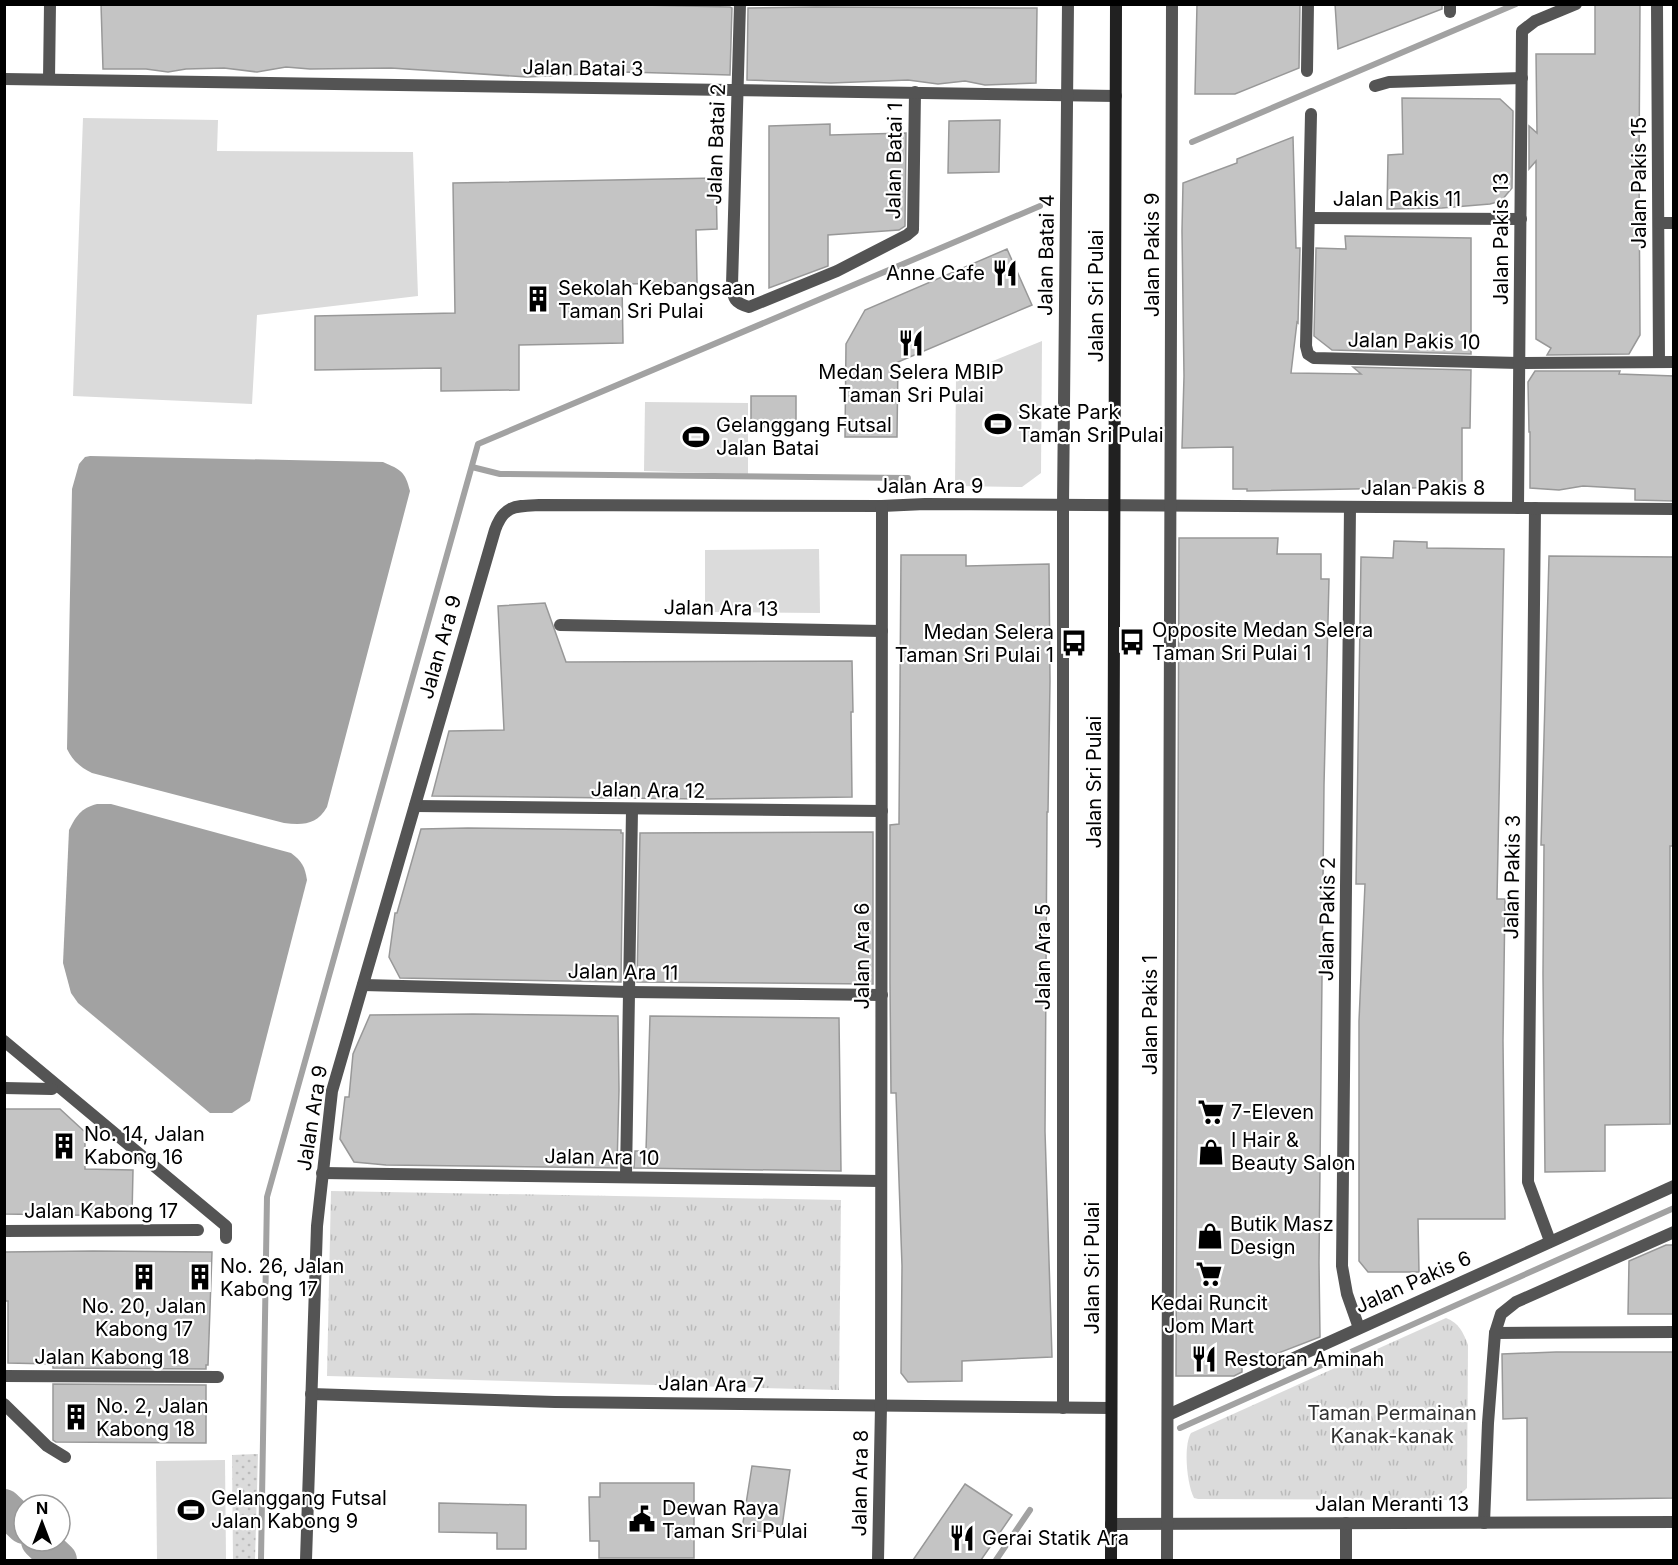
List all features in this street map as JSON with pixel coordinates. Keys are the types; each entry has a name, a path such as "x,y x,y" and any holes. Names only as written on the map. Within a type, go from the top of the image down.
{"street":[{"path":"49,79 50,4"},
{"name":"Jalan Batai 2","path":"740,4 733,298 739,304 749,307 837,271 913,230"},
{"name":"Jalan Batai 4","path":"1063,505 1068,4"},
{"name":"Jalan Sri Pulai","path":"1111,1560 1116,4"},
{"name":"Jalan Pakis 9","path":"1172,4 1172,506"},
{"path":"1307,70 1308,4"},
{"name":"Jalan Pakis 13","path":"1518,508 1522,31 1535,21 1576,4"},
{"name":"Jalan Pakis 15","path":"1657,4 1659,362"},
{"path":"1375,86 1389,82 1522,78"},
{"name":"Jalan Batai 3","path":"4,79 1116,96"},
{"name":"Jalan Batai 1","path":"913,230 915,92"},
{"path":"1309,218 1311,114"},
{"name":"Jalan Pakis 11","path":"1309,218 1521,219"},
{"name":"Jalan Pakis 10","path":"1309,218 1306,346 1308,354 1314,358 1519,363 1674,362"},
{"path":"1659,223 1674,223"},
{"name":"Jalan Ara 9","path":"311,1394 317,1226 332,1091 485,561 500,517 506,510 519,506 539,505 1114,505"},
{"name":"Jalan Ara 5","path":"1063,505 1063,1408"},
{"name":"Jalan Pakis 8","path":"1114,505 1674,509"},
{"name":"Jalan Ara 6","path":"881,1406 882,506"},
{"name":"Jalan Pakis 1","path":"1167,1560 1172,506"},
{"name":"Jalan Pakis 2","path":"1350,507 1342,1266 1347,1294 1359,1328"},
{"name":"Jalan Pakis 3","path":"1535,508 1528,1182 1550,1241"},
{"name":"Jalan Ara 13","path":"560,625 882,631"},
{"name":"Jalan Ara 12","path":"415,806 882,811"},
{"path":"626,1176 632,810"},
{"name":"Jalan Ara 11","path":"363,985 629,992 882,995"},
{"path":"4,1041 226,1226 226,1238"},
{"path":"4,1088 52,1089"},
{"name":"Jalan Ara 10","path":"322,1173 881,1181"},
{"name":"Jalan Pakis 6","path":"1168,1415 1674,1185"},
{"name":"Jalan Kabong 17","path":"4,1231 198,1230"},
{"path":"1484,1523 1495,1333 1501,1314 1516,1302 1674,1232"},
{"path":"1495,1333 1674,1332"},
{"name":"Jalan Kabong 18","path":"4,1376 218,1377"},
{"path":"306,1560 311,1394"},
{"name":"Jalan Ara 7","path":"311,1394 555,1402 1111,1408"},
{"path":"4,1404 46,1446 65,1457"},
{"name":"Jalan Ara 8","path":"878,1560 881,1406"},
{"name":"Jalan Meranti 13","path":"1111,1524 1674,1522"},
{"path":"1346,1523 1346,1560"}],"green space":[{"path":"83,118 218,120 217,151 413,152 418,296 257,315 252,404 73,396"},
{"name":"Skate Park Taman Sri Pulai","path":"1042,341 1041,473 1022,487 955,486 956,376"},
{"name":"Gelanggang Futsal Jalan Batai","path":"645,402 748,403 748,474 644,471"},
{"path":"819,549 820,613 705,612 705,550"},
{"path":"331,1191 841,1200 839,1390 327,1376"},
{"name":"Taman Permainan Kanak-kanak","path":"1446,1318 1460,1328 1468,1345 1467,1488 1456,1498 1448,1500 1194,1498 1189,1484 1187,1465 1187,1447 1191,1433"},
{"path":"258,1454 255,1560 233,1560 232,1455"},
{"name":"Gelanggang Futsal Jalan Kabong 9","path":"225,1460 226,1559 157,1560 156,1461"}],"shaded area":[{"path":"85,457 383,462 398,469 404,475 410,491 327,807 319,817 303,824 284,823 92,773 77,763 69,753 67,749 72,489 79,464"},
{"path":"97,804 111,804 291,853 304,868 307,880 250,1101 232,1113 210,1113 78,1003 71,993 63,963 69,830 80,813"}],"building":[{"path":"101,4 596,4 730,7 732,8 730,75 626,72 527,77 391,68 286,67 257,72 224,68 168,72 146,69 103,69"},
{"path":"1197,4 1300,4 1299,68 1235,94 1195,94"},
{"path":"1335,4 1442,4 1442,9 1338,49"},
{"path":"1595,4 1640,4 1640,335 1629,354 1547,355 1551,348 1536,339 1536,161 1529,169 1529,126 1537,133 1536,54 1595,54"},
{"path":"748,8 1037,8 1036,83 985,85 965,81 938,84 908,80 831,83 747,80"},
{"path":"1402,98 1500,99 1513,111 1512,188 1501,201 1442,208 1387,209 1388,155 1403,154"},
{"path":"1000,120 999,172 948,173 949,121"},
{"path":"830,124 830,135 906,133 905,226 899,230 828,235 828,266 769,288 769,126"},
{"path":"1293,137 1296,248 1300,248 1298,323 1291,373 1361,374 1353,367 1471,370 1470,428 1462,428 1462,487 1247,491 1247,489 1233,489 1233,447 1182,448 1183,183 1237,163 1237,159"},
{"name":"Sekolah Kebangsaan Taman Sri Pulai","path":"716,178 717,229 696,230 697,283 622,284 623,343 519,345 519,390 441,391 441,368 315,370 315,316 455,313 453,183"},
{"path":"1345,236 1471,238 1471,354 1332,350 1314,336 1316,248 1346,249"},
{"name":"Medan Selera MBIP Taman Sri Pulai","path":"1007,249 1032,305 898,362 897,437 845,437 846,344 865,310"},
{"path":"1535,371 1620,371 1619,374 1674,376 1674,501 1635,500 1635,489 1583,486 1559,490 1530,488 1528,382"},
{"path":"751,396 796,396 796,427 751,427"},
{"path":"1179,538 1278,538 1277,554 1321,554 1321,579 1329,579 1324,785 1320,1337 1268,1357 1242,1356 1242,1372 1234,1376 1176,1376"},
{"path":"1394,541 1427,542 1427,548 1504,549 1497,899 1505,899 1503,1041 1505,1219 1418,1219 1419,1272 1368,1272 1359,1261 1359,1021 1365,884 1356,884 1361,557 1393,558"},
{"path":"901,555 966,555 966,566 1049,564 1050,681 1045,1131 1052,1357 962,1361 962,1381 908,1382 901,1373 902,1266 896,1093 891,1093 890,825 899,824"},
{"path":"1549,556 1674,557 1674,846 1670,846 1670,1124 1605,1125 1605,1171 1545,1172 1544,845 1541,845"},
{"path":"545,603 566,662 852,661 852,797 705,799 432,796 449,731 504,730 498,606"},
{"path":"421,829 621,830 623,833 621,982 400,978 389,957 395,913 397,913"},
{"path":"873,832 873,984 637,982 640,833"},
{"path":"370,1015 618,1016 617,1168 386,1165 354,1162 340,1139 345,1097 349,1097 353,1054"},
{"path":"650,1016 839,1018 841,1171 634,1168 635,1151 646,1151"},
{"path":"4,1109 60,1109 85,1132 85,1169 133,1170 132,1216 4,1214"},
{"path":"1666,1245 1674,1245 1674,1314 1628,1314 1629,1261"},
{"path":"4,1252 212,1252 206,1369 53,1368 53,1364 8,1363 8,1301 4,1301"},
{"path":"1674,1352 1674,1498 1527,1500 1527,1418 1503,1419 1502,1354"},
{"path":"53,1384 206,1385 206,1443 56,1442 53,1440"},
{"path":"752,1466 790,1470 781,1534 742,1529"},
{"name":"Dewan Raya Taman Sri Pulai","path":"600,1483 694,1483 694,1558 599,1558 599,1541 590,1541 589,1497 600,1497"},
{"name":"Gerai Statik Ara","path":"965,1484 1012,1515 981,1560 913,1560"},
{"path":"439,1503 526,1505 526,1549 497,1549 497,1533 439,1532"}],"waterway":[{"path":"1192,142 1516,4"},
{"path":"261,1560 267,1197 478,444 1040,206"},
{"path":"472,467 500,474 908,478"},
{"path":"1180,1428 1674,1208"},
{"path":"4,1507 12,1515"},
{"path":"996,1560 1030,1510"},
{"path":"52,1553 59,1560"}],"place":[{"name":"Anne Cafe","path":"1005,273"},
{"name":"Sekolah Kebangsaan Taman Sri Pulai","path":"538,299"},
{"name":"Medan Selera MBIP Taman Sri Pulai","path":"911,343"},
{"name":"Skate Park Taman Sri Pulai","path":"998,424"},
{"name":"Gelanggang Futsal Jalan Batai","path":"696,437"},
{"name":"Opposite Medan Selera Taman Sri Pulai 1","path":"1132,642"},
{"name":"Medan Selera Taman Sri Pulai 1","path":"1074,643"},
{"name":"7-Eleven","path":"1211,1112"},
{"name":"No. 14, Jalan Kabong 16","path":"64,1146"},
{"name":"I Hair & Beauty Salon","path":"1211,1152"},
{"name":"Butik Masz Design","path":"1210,1236"},
{"name":"Kedai Runcit Jom Mart","path":"1209,1274"},
{"name":"No. 20, Jalan Kabong 17","path":"144,1277"},
{"name":"No. 26, Jalan Kabong 17","path":"200,1277"},
{"name":"Restoran Aminah","path":"1204,1359"},
{"name":"No. 2, Jalan Kabong 18","path":"76,1417"},
{"name":"Gelanggang Futsal Jalan Kabong 9","path":"191,1510"},
{"name":"Dewan Raya Taman Sri Pulai","path":"642,1519"},
{"name":"Gerai Statik Ara","path":"962,1538"}]}
